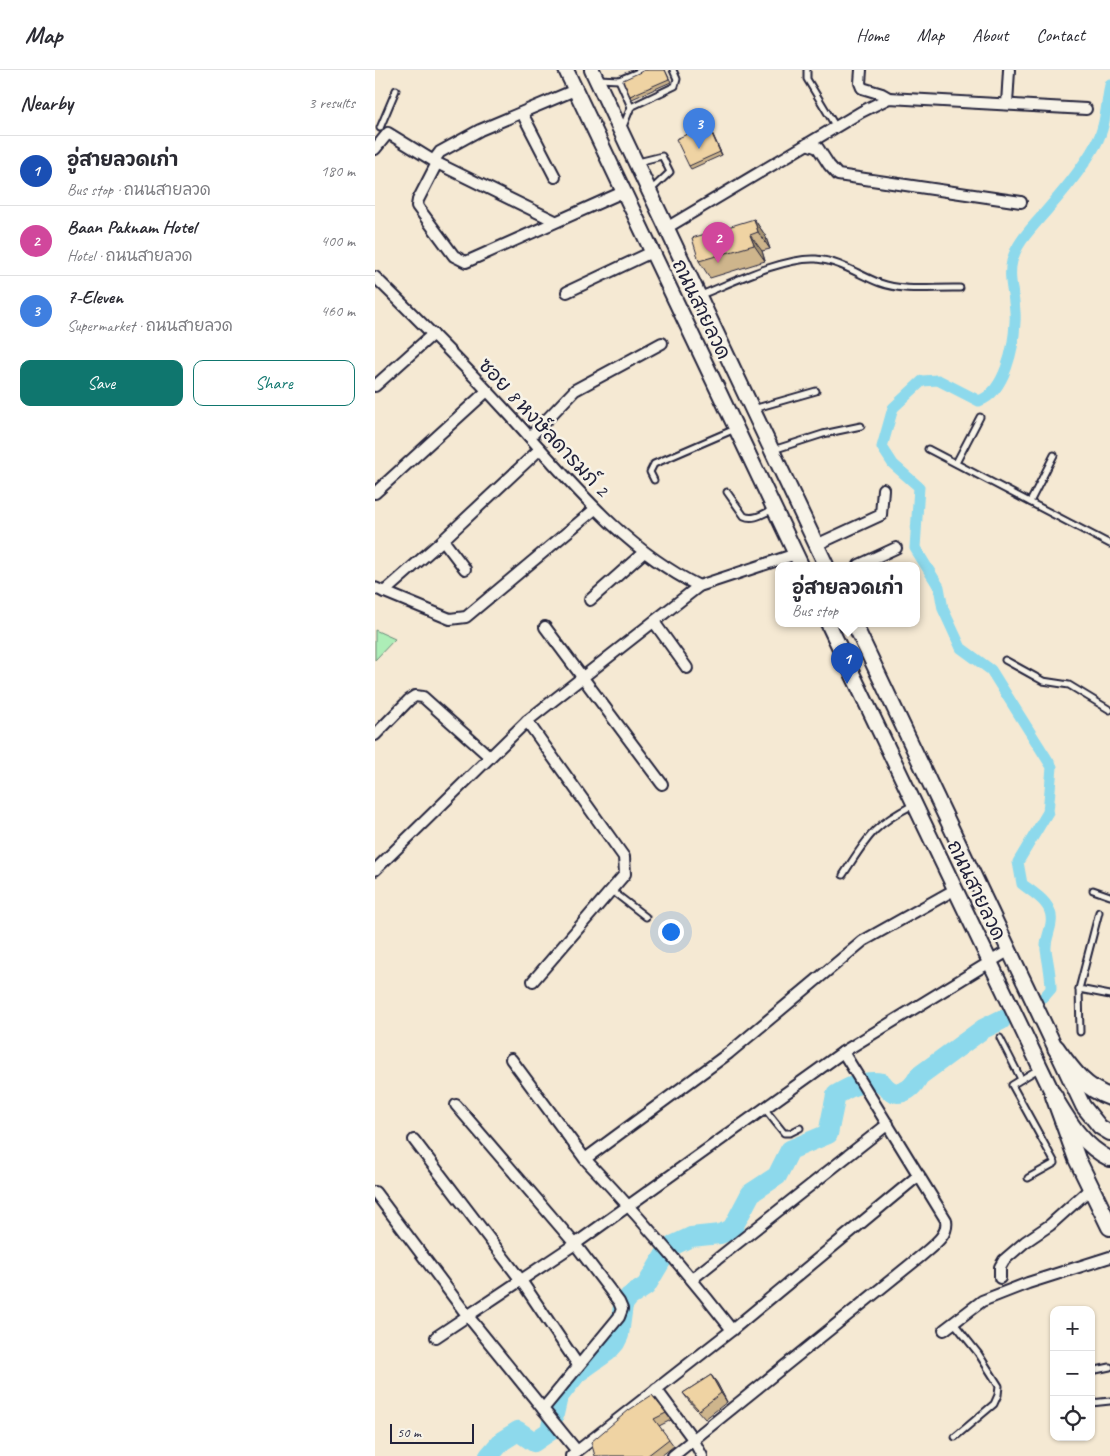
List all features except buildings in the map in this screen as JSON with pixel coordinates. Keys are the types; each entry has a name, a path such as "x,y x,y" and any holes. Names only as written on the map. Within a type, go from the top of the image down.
{"highway":[{"path":"1055,1048 1079,1080 1094,1092 1110,1097"},
{"path":"1054,1096 1077,1159 1110,1227"}],"main road":[{"name":"ถนนสายลวด","path":"566,70 799,560"},
{"name":"ถนนสายลวด","path":"594,74 651,191 825,562"},
{"path":"713,377 734,368"},
{"name":"ถนนสายลวด","path":"830,627 1054,1096 1076,1132 1096,1152 1110,1158"},
{"name":"ถนนสายลวด","path":"856,627 1083,1106 1100,1127 1110,1133"}],"street":[{"path":"861,70 860,83 862,88 889,98 1086,109"},
{"path":"1007,104 1009,70"},
{"path":"575,90 480,130 440,152 417,206 459,260 466,262 623,192"},
{"path":"668,227 836,127 889,98"},
{"path":"522,113 555,177"},
{"path":"375,149 388,133 436,162 555,221"},
{"path":"807,144 819,148 829,165 838,175 1021,202"},
{"path":"567,292 652,252"},
{"name":"ซอย 8 หงษ์ลดารมภ์ 2","path":"375,277 433,334 595,509 643,553 673,573 699,586"},
{"path":"375,386 433,334"},
{"path":"530,437 575,390 663,343"},
{"path":"375,493 487,391"},
{"path":"540,449 443,540 379,590 450,619 466,617 595,509"},
{"path":"817,545 881,515 883,489"},
{"path":"443,540 465,569"},
{"path":"866,562 896,548"},
{"path":"590,600 643,553"},
{"path":"375,870 527,722 699,586 775,566"},
{"path":"653,622 687,668"},
{"path":"545,626 662,784"},
{"path":"375,735 409,700 415,696 423,697 490,756"},
{"path":"527,722 624,856 625,874 533,982"},
{"path":"585,1159 729,1053 863,941 954,890"},
{"path":"436,1337 575,1244 843,1052 1008,950"},
{"path":"673,1456 921,1256 944,1235 947,1228 946,1220 843,1052"},
{"path":"511,1058 585,1159 629,1205 692,1279 732,1330"},
{"path":"456,1105 575,1244 619,1302 622,1309 619,1316 543,1409"},
{"path":"692,1279 888,1124"},
{"path":"414,1140 520,1279 578,1365"},
{"path":"375,1192 467,1315 543,1409 574,1454 732,1330 919,1175"},
{"path":"1000,1278 1000,1267 1003,1260 1050,1225 1091,1188"},
{"path":"944,1330 982,1301 1028,1282 1110,1257"},
{"path":"656,1389 693,1439 702,1456"}],"lane":[{"path":"594,74 619,80 643,70"},
{"path":"622,130 631,107 675,86 677,79 673,70"},
{"path":"807,70 807,79 836,127"},
{"path":"619,80 631,107"},
{"path":"380,128 396,90"},
{"path":"637,162 663,156 670,172 651,191"},
{"path":"700,295 795,260 816,259 837,264 881,284 903,287 960,288"},
{"path":"753,409 816,391"},
{"path":"955,463 980,417"},
{"path":"772,450 823,434 861,426"},
{"path":"654,480 650,472 654,464 736,428"},
{"path":"928,448 1110,542"},
{"path":"1030,502 1054,454"},
{"path":"727,492 744,516 748,518 754,518 775,508"},
{"path":"1005,660 1043,681 1069,685 1110,710"},
{"path":"843,875 871,832 887,818 914,804"},
{"path":"611,890 646,917"},
{"path":"1093,890 1110,896"},
{"path":"1080,1032 1079,989 1099,912"},
{"path":"1079,989 1110,995"},
{"path":"1000,1038 1021,1079"},
{"path":"1028,1178 1055,1163 1011,1085 1040,1068"},
{"path":"763,1108 784,1133 790,1133 800,1128"},
{"path":"954,1322 978,1353 999,1386 994,1404 955,1437"},
{"path":"1095,1370 1110,1367"},
{"path":"1095,1403 1110,1401"}],"green space":[{"path":"375,630 395,639 375,660"}],"waterway":[{"path":"1044,997 1051,989 1046,950 1050,926 1050,910 1043,900 1022,884 1018,862 1048,812 1052,767 991,670 961,648 943,609 939,587 915,548 919,487 893,464 882,447 893,408 922,381 938,380 979,401 988,396 1002,379 1013,344 1015,314 1011,269 1014,255 1024,238 1084,164 1096,144 1104,123 1110,85"},
{"path":"489,1456 502,1441 518,1431 534,1442 550,1431 558,1397 577,1373 608,1351 615,1343 619,1335 623,1305 629,1297 646,1286 667,1251 674,1245 691,1237 720,1234 732,1229 751,1193 777,1176 790,1150 828,1134 836,1095 852,1086 870,1082 882,1083 897,1093 907,1090 919,1076 983,1029 1001,1020"}],"place":[{"name":"7-Eleven","path":"699,149"},
{"name":"Baan Paknam Hotel","path":"718,263"},
{"name":"อู่สายลวดเก่า","path":"847,684"}]}
